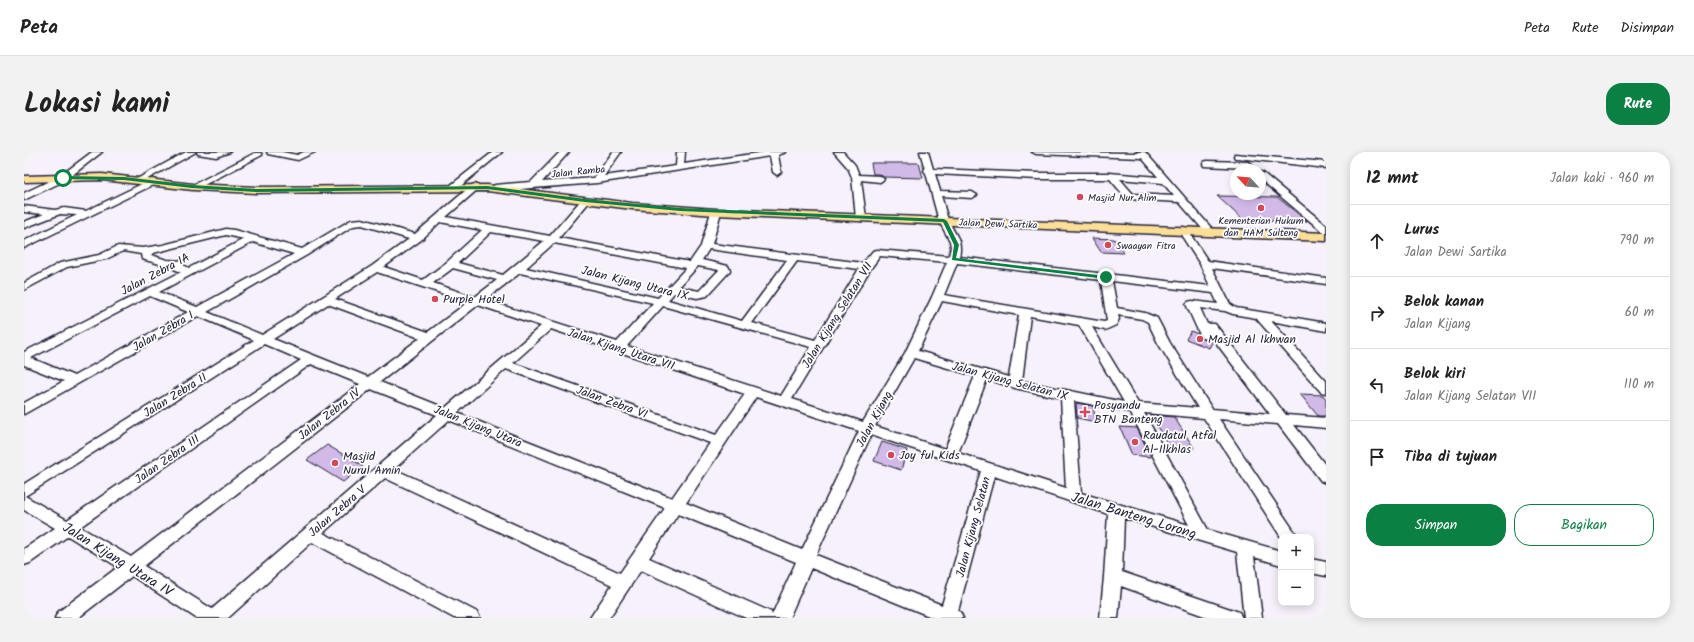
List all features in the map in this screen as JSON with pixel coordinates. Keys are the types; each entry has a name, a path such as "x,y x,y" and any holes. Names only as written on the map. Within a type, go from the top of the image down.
{"main road":[{"name":"Jalan Dewi Sartika","path":"24,179 102,178 139,180 192,187 256,190 475,187 494,188 640,207 716,212 1209,231 1326,237"}],"street":[{"path":"24,197 63,178 89,157 98,152"},
{"path":"139,180 192,152"},
{"path":"201,152 216,155 226,152"},
{"path":"271,152 299,158 311,152"},
{"path":"454,187 498,152"},
{"path":"533,186 565,152"},
{"path":"597,180 617,152"},
{"path":"680,168 681,152"},
{"path":"777,172 780,152"},
{"name":"Jalan Ramba","path":"494,188 597,180 780,152"},
{"path":"838,152 852,167 856,177 862,218"},
{"name":"Jalan Kijang","path":"780,618 867,428 911,353 938,297 953,259 956,245 944,221 928,171 924,152"},
{"path":"1036,152 1143,154 1209,231"},
{"path":"1236,154 1326,165"},
{"path":"1236,154 1247,164"},
{"path":"192,187 258,155"},
{"path":"1208,164 1230,166"},
{"path":"928,171 1039,176 1113,176 1164,180"},
{"path":"1113,176 1130,197 1181,199"},
{"path":"856,177 880,179"},
{"path":"1266,180 1326,230"},
{"path":"24,246 152,182"},
{"name":"Jalan Zebra II","path":"24,491 376,268 416,238 475,187"},
{"path":"935,193 972,196"},
{"name":"Jalan Zebra IV","path":"64,618 369,382 505,279 551,241 585,200"},
{"path":"24,209 58,212 67,211 88,214"},
{"path":"24,225 58,212"},
{"path":"619,347 695,264 706,246 716,212"},
{"path":"439,219 551,241"},
{"name":"Jalan Zebra I","path":"24,409 303,253 351,223 362,222 416,238"},
{"path":"425,284 451,264 488,229"},
{"path":"1184,230 1205,264 1227,308"},
{"path":"24,286 55,269 72,262 102,257 122,248 143,251 226,232 232,232 303,253"},
{"name":"Jalan Zebra IA","path":"24,359 252,238"},
{"name":"Jalan Kijang Utara IX","path":"551,241 724,268 725,270 703,294 697,295 672,289"},
{"path":"706,246 866,268"},
{"path":"151,249 146,255 146,258 167,263 178,263 178,267 188,271"},
{"name":"Jalan Kijang Selatan VII","path":"784,402 874,255 879,252 953,259 1218,290"},
{"path":"745,325 794,258"},
{"path":"451,264 505,279"},
{"path":"1205,264 1326,281"},
{"name":"Jalan Kijang Utara VII","path":"376,268 867,428"},
{"name":"Jalan Kijang Utara IX","path":"518,268 661,302 818,345"},
{"path":"938,297 1105,326 1110,325 1113,322 1106,277"},
{"name":"Jalan Kijang Utara","path":"150,292 262,340 447,413 806,559"},
{"path":"325,299 429,337"},
{"path":"1326,327 1260,316 1227,308 1192,304 1208,331 1282,419 1326,477"},
{"path":"1112,311 1145,316 1153,320 1164,343 1208,414 1288,534"},
{"path":"1015,384 1025,313"},
{"path":"1260,316 1326,390"},
{"path":"1084,323 1135,408 1203,536"},
{"name":"Jalan Zebra V","path":"216,618 384,471 447,413 549,325"},
{"name":"Jalan Kijang Selatan IX","path":"911,353 1015,384 1067,396 1135,408 1326,422"},
{"path":"24,359 75,381"},
{"name":"Jalan Zebra III","path":"24,558 310,359"},
{"name":"Jalan Zebra VI","path":"504,364 719,441"},
{"path":"949,456 982,375"},
{"path":"599,618 753,392"},
{"path":"1067,396 1074,496"},
{"name":"Jalan Kijang Selatan","path":"806,559 950,617 989,469 867,428"},
{"name":"Jalan Banteng Lorong","path":"989,469 1116,510 1278,557"},
{"path":"384,471 624,582"},
{"name":"Jalan Kijang Utara IV","path":"24,502 131,566 211,618"},
{"path":"1109,618 1113,576 1116,510"},
{"path":"311,534 471,618"},
{"path":"1244,548 1253,618"},
{"path":"638,561 765,618"},
{"path":"1314,567 1326,570"},
{"path":"1113,576 1233,618"}],"building":[{"path":"871,163 919,163 923,178 883,177 880,174 873,174"},
{"name":"Kementerian Hukum dan HAM Sulteng","path":"1217,196 1230,196 1230,200 1266,200 1266,197 1277,197 1307,221 1243,220"},
{"name":"Swaayan Fitra","path":"1092,238 1114,239 1124,253 1101,252"},
{"name":"Masjid Al Ikhwan","path":"1191,331 1198,334 1202,339 1211,339 1213,341 1209,348 1186,339"},
{"path":"1300,394 1323,395 1326,399 1326,416 1318,416"},
{"name":"Posyandu BTN Banteng","path":"1076,403 1093,406 1096,422 1077,418"},
{"path":"1150,415 1174,417 1194,448 1169,446"},
{"name":"Raudatul Atfal Al-Ilkhlas","path":"1120,427 1137,428 1151,457 1132,455"},
{"name":"Joy ful Kids","path":"882,442 907,450 901,470 874,461"},
{"name":"Masjid Nurul Amin","path":"327,445 363,466 343,482 307,460"}],"place":[{"name":"Masjid Nur Alim","path":"1080,197"},
{"name":"Kementerian Hukum dan HAM Sulteng","path":"1261,208"},
{"name":"Swaayan Fitra","path":"1108,245"},
{"name":"Purple Hotel","path":"435,299"},
{"name":"Masjid Al Ikhwan","path":"1200,339"},
{"name":"Posyandu BTN Banteng","path":"1085,412"},
{"name":"Raudatul Atfal Al-Ilkhlas","path":"1135,442"},
{"name":"Joy ful Kids","path":"891,455"},
{"name":"Masjid Nurul Amin","path":"335,463"}],"route":[{"path":"63,178 124,179 192,187 256,190 454,187 487,188 640,207 680,210 944,221 956,245 953,259 1106,277"}]}
